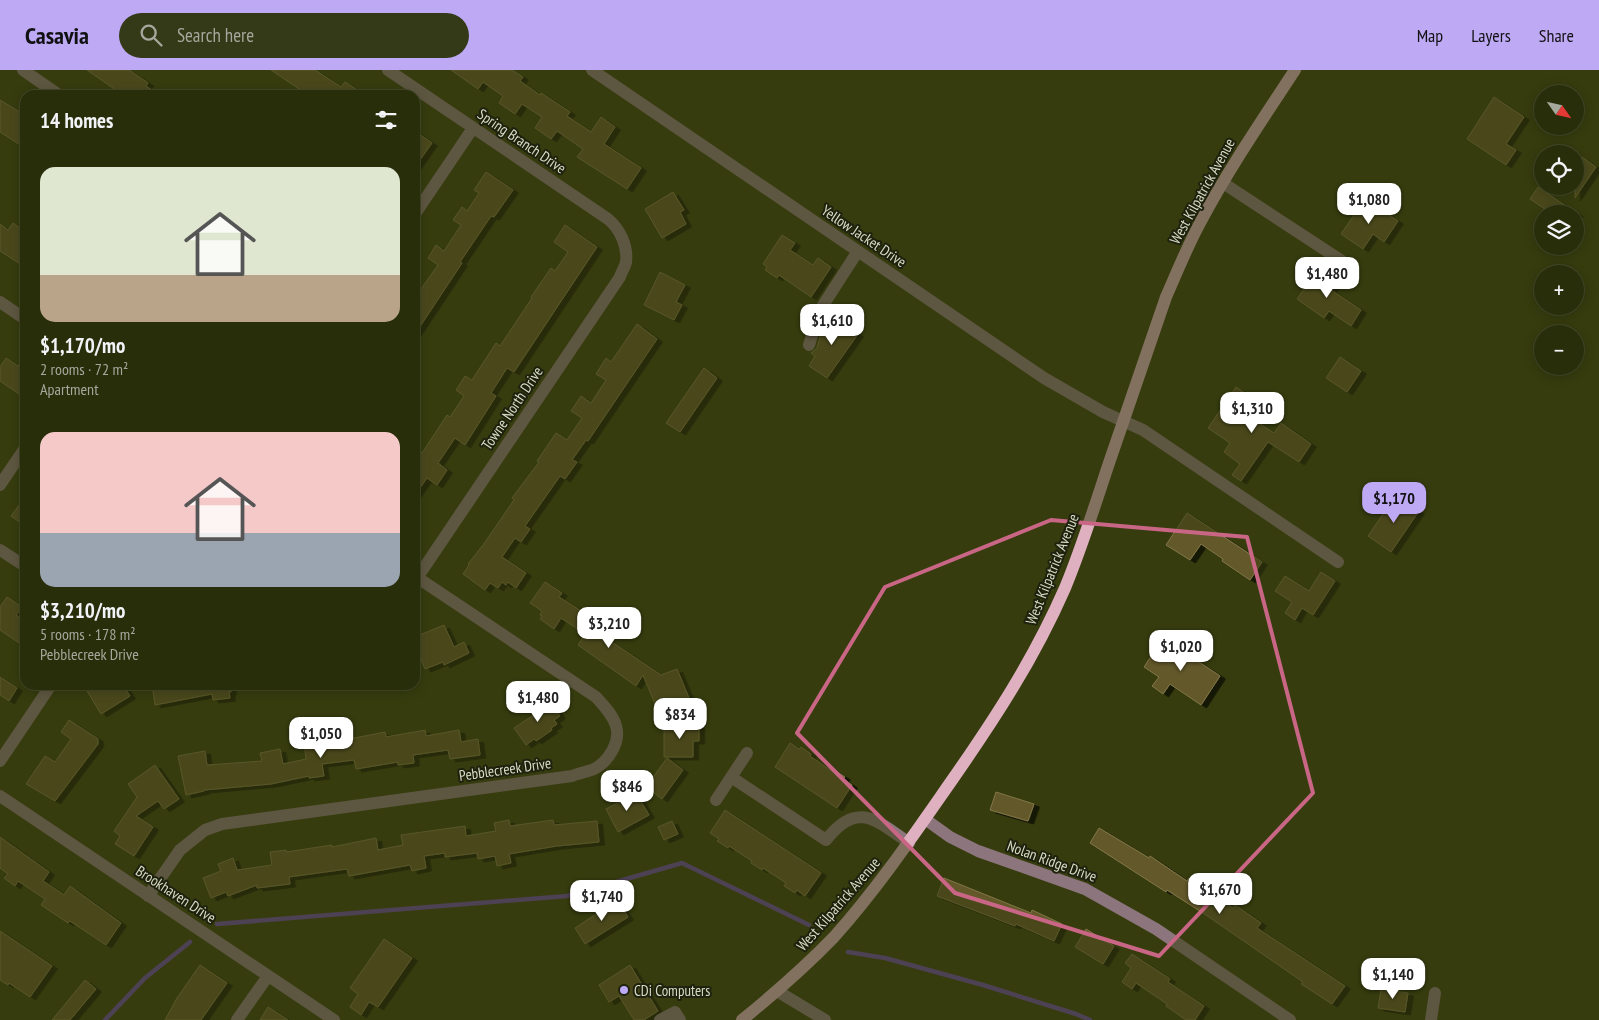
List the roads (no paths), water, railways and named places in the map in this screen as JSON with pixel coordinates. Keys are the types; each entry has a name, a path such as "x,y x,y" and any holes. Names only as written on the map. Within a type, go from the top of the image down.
{"main road":[{"name":"West Kilpatrick Avenue","path":"742,1020 777,991 848,920 909,843 1000,710 1025,669 1066,586 1166,297 1200,224 1223,183 1295,70"}],"street":[{"path":"23,70 52,90"},
{"name":"Spring Branch Drive","path":"388,70 417,90"},
{"name":"Yellow Jacket Drive","path":"592,70 1044,378 1103,412 1143,430 1338,562"},
{"name":"Spring Branch Drive","path":"420,92 608,219 617,226 622,235 625,248"},
{"path":"420,207 473,128"},
{"path":"1223,183 1342,262"},
{"name":"Towne North Drive","path":"420,572 620,277 626,263 625,248"},
{"path":"809,345 820,310 858,251"},
{"path":"0,302 20,316"},
{"path":"0,485 20,455"},
{"path":"0,550 20,563"},
{"name":"Pebblecreek Drive","path":"148,896 180,850 205,830 222,824 572,776 595,768 607,757 613,750 617,740 616,726 609,712 596,697 420,581"},
{"path":"0,760 47,690"},
{"path":"716,800 747,753"},
{"path":"731,777 826,840 834,829 856,817 862,817 876,820 909,843"},
{"name":"Brookhaven Drive","path":"0,796 334,1020"},
{"name":"Nolan Ridge Drive","path":"925,819 950,837 978,851 1085,889 1156,929 1290,1020"},
{"path":"236,1020 268,976"},
{"path":"777,991 825,1020"},
{"path":"1432,1020 1435,993"},
{"path":"660,1020 675,1012 680,1020"}],"waterway":[{"path":"217,924 567,896 682,863 809,925"},
{"path":"105,1020 145,978 190,942"},
{"path":"848,952 885,958 983,985 1090,1020"}],"place":[{"name":"CDi Computers","path":"624,990"}]}
